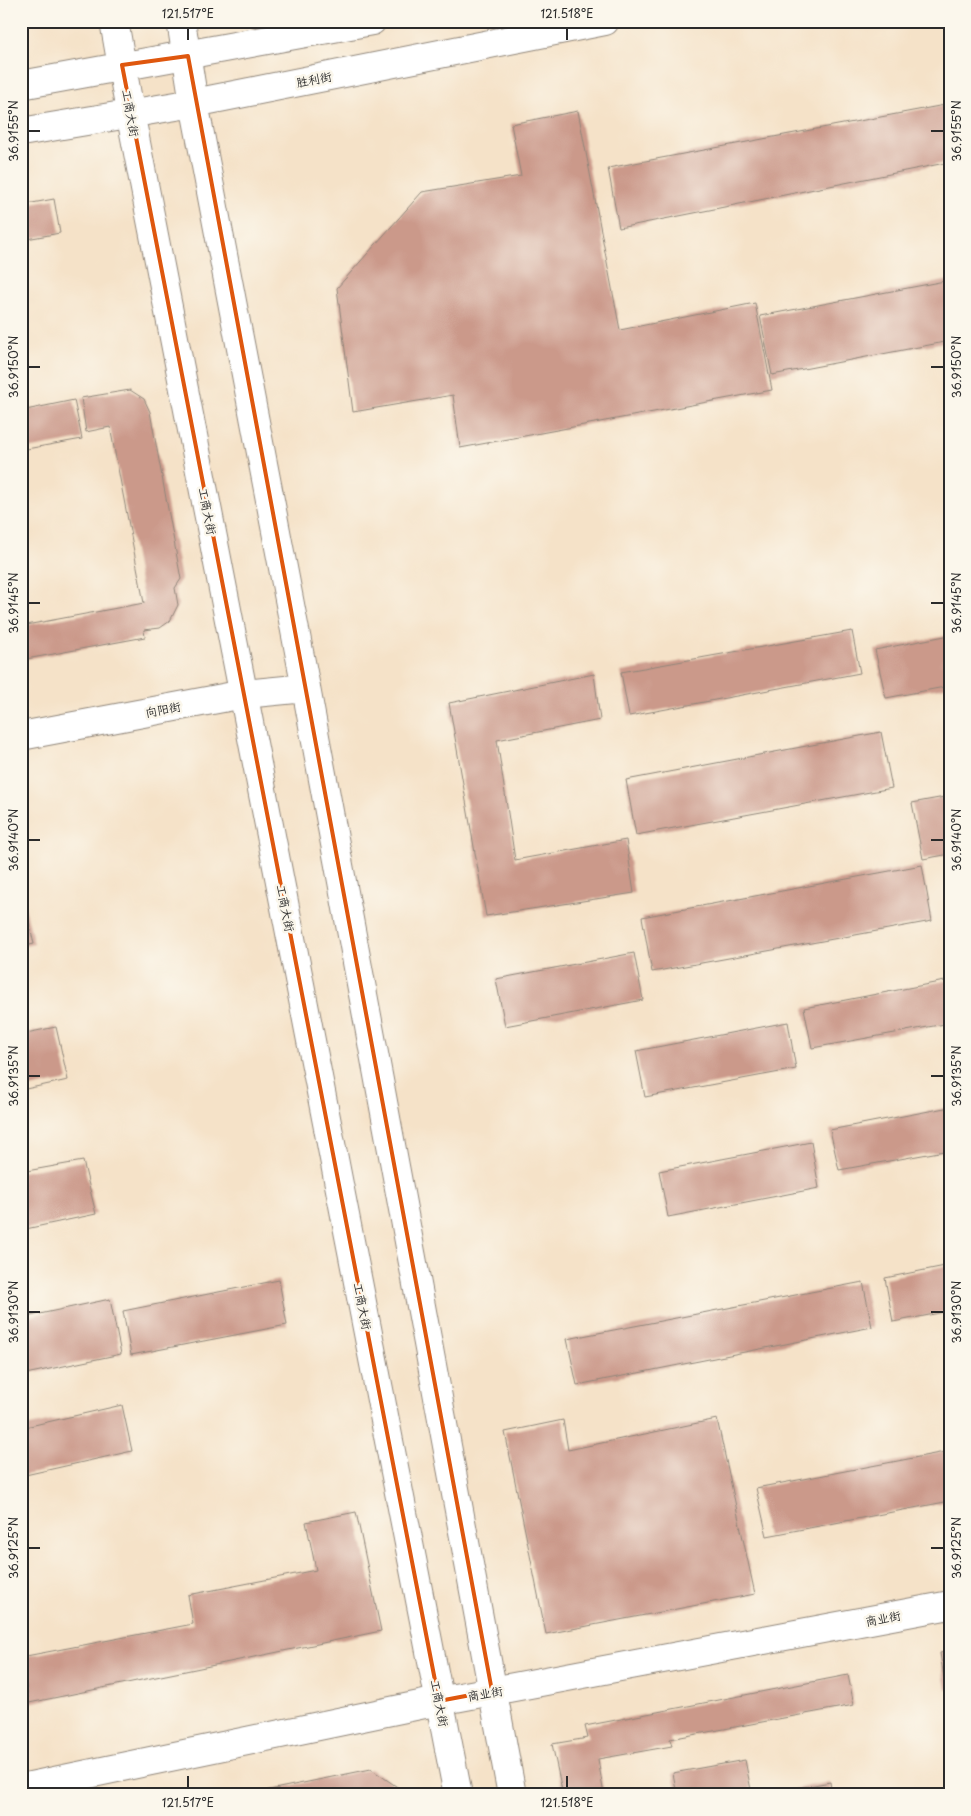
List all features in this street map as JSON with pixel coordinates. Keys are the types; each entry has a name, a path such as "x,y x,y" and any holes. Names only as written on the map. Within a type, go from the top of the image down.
{"main road":[{"name":"工商大街","path":"114,21 130,112 458,1795"},
{"path":"181,21 194,103 306,688 512,1795"},
{"path":"21,85 372,21"},
{"name":"胜利街","path":"21,132 130,112 194,103 605,21"},
{"name":"向阳街","path":"21,736 244,694 306,688"},
{"name":"商业街","path":"21,1788 439,1701 950,1606"}],"highlighted area":[{"path":"188,56 492,1691 439,1701 122,65"}],"building":[{"path":"950,104 950,162 619,228 608,168"},
{"path":"578,111 620,330 755,303 772,390 460,448 453,395 353,412 337,288 422,192 521,176 511,124"},
{"path":"54,199 60,233 21,240 21,205"},
{"path":"950,280 950,341 772,375 760,316"},
{"path":"130,390 144,399 150,412 181,579 175,588 178,605 170,621 160,628 144,630 145,637 21,660 21,626 144,603 110,427 86,432 81,398"},
{"path":"74,400 82,439 21,450 21,411"},
{"path":"852,631 860,673 629,716 621,672"},
{"path":"950,635 950,686 886,698 875,650"},
{"path":"594,674 600,720 497,740 515,860 626,840 634,893 486,916 449,703"},
{"path":"881,732 892,788 636,835 626,780"},
{"path":"950,796 950,854 923,859 912,803"},
{"path":"922,865 932,921 652,972 642,917"},
{"path":"21,891 34,944 21,947"},
{"path":"634,953 643,1000 505,1026 496,979"},
{"path":"950,980 950,1023 812,1048 804,1008"},
{"path":"788,1022 796,1069 645,1097 636,1051"},
{"path":"56,1027 68,1080 21,1090 21,1034"},
{"path":"950,1107 950,1150 839,1170 830,1130"},
{"path":"811,1142 819,1188 668,1217 659,1171"},
{"path":"83,1161 96,1214 21,1230 21,1172"},
{"path":"950,1265 950,1311 893,1322 885,1278"},
{"path":"279,1280 287,1325 131,1355 123,1311"},
{"path":"863,1282 872,1327 577,1385 567,1339"},
{"path":"110,1299 121,1354 21,1375 21,1318"},
{"path":"122,1405 132,1451 21,1476 21,1428"},
{"path":"717,1419 755,1594 546,1634 505,1432 563,1420 568,1450"},
{"path":"950,1451 950,1501 767,1536 756,1488"},
{"path":"356,1512 381,1631 29,1703 21,1657 193,1624 188,1595 316,1570 306,1522"},
{"path":"950,1651 950,1689 946,1690 940,1653"},
{"path":"848,1675 854,1705 670,1739 672,1746 598,1759 604,1795 563,1795 552,1744 588,1738 585,1726"},
{"path":"745,1760 752,1795 677,1795 673,1773"},
{"path":"371,1769 409,1795 250,1795 250,1794"},
{"path":"830,1782 832,1795 767,1795 767,1794"}]}
